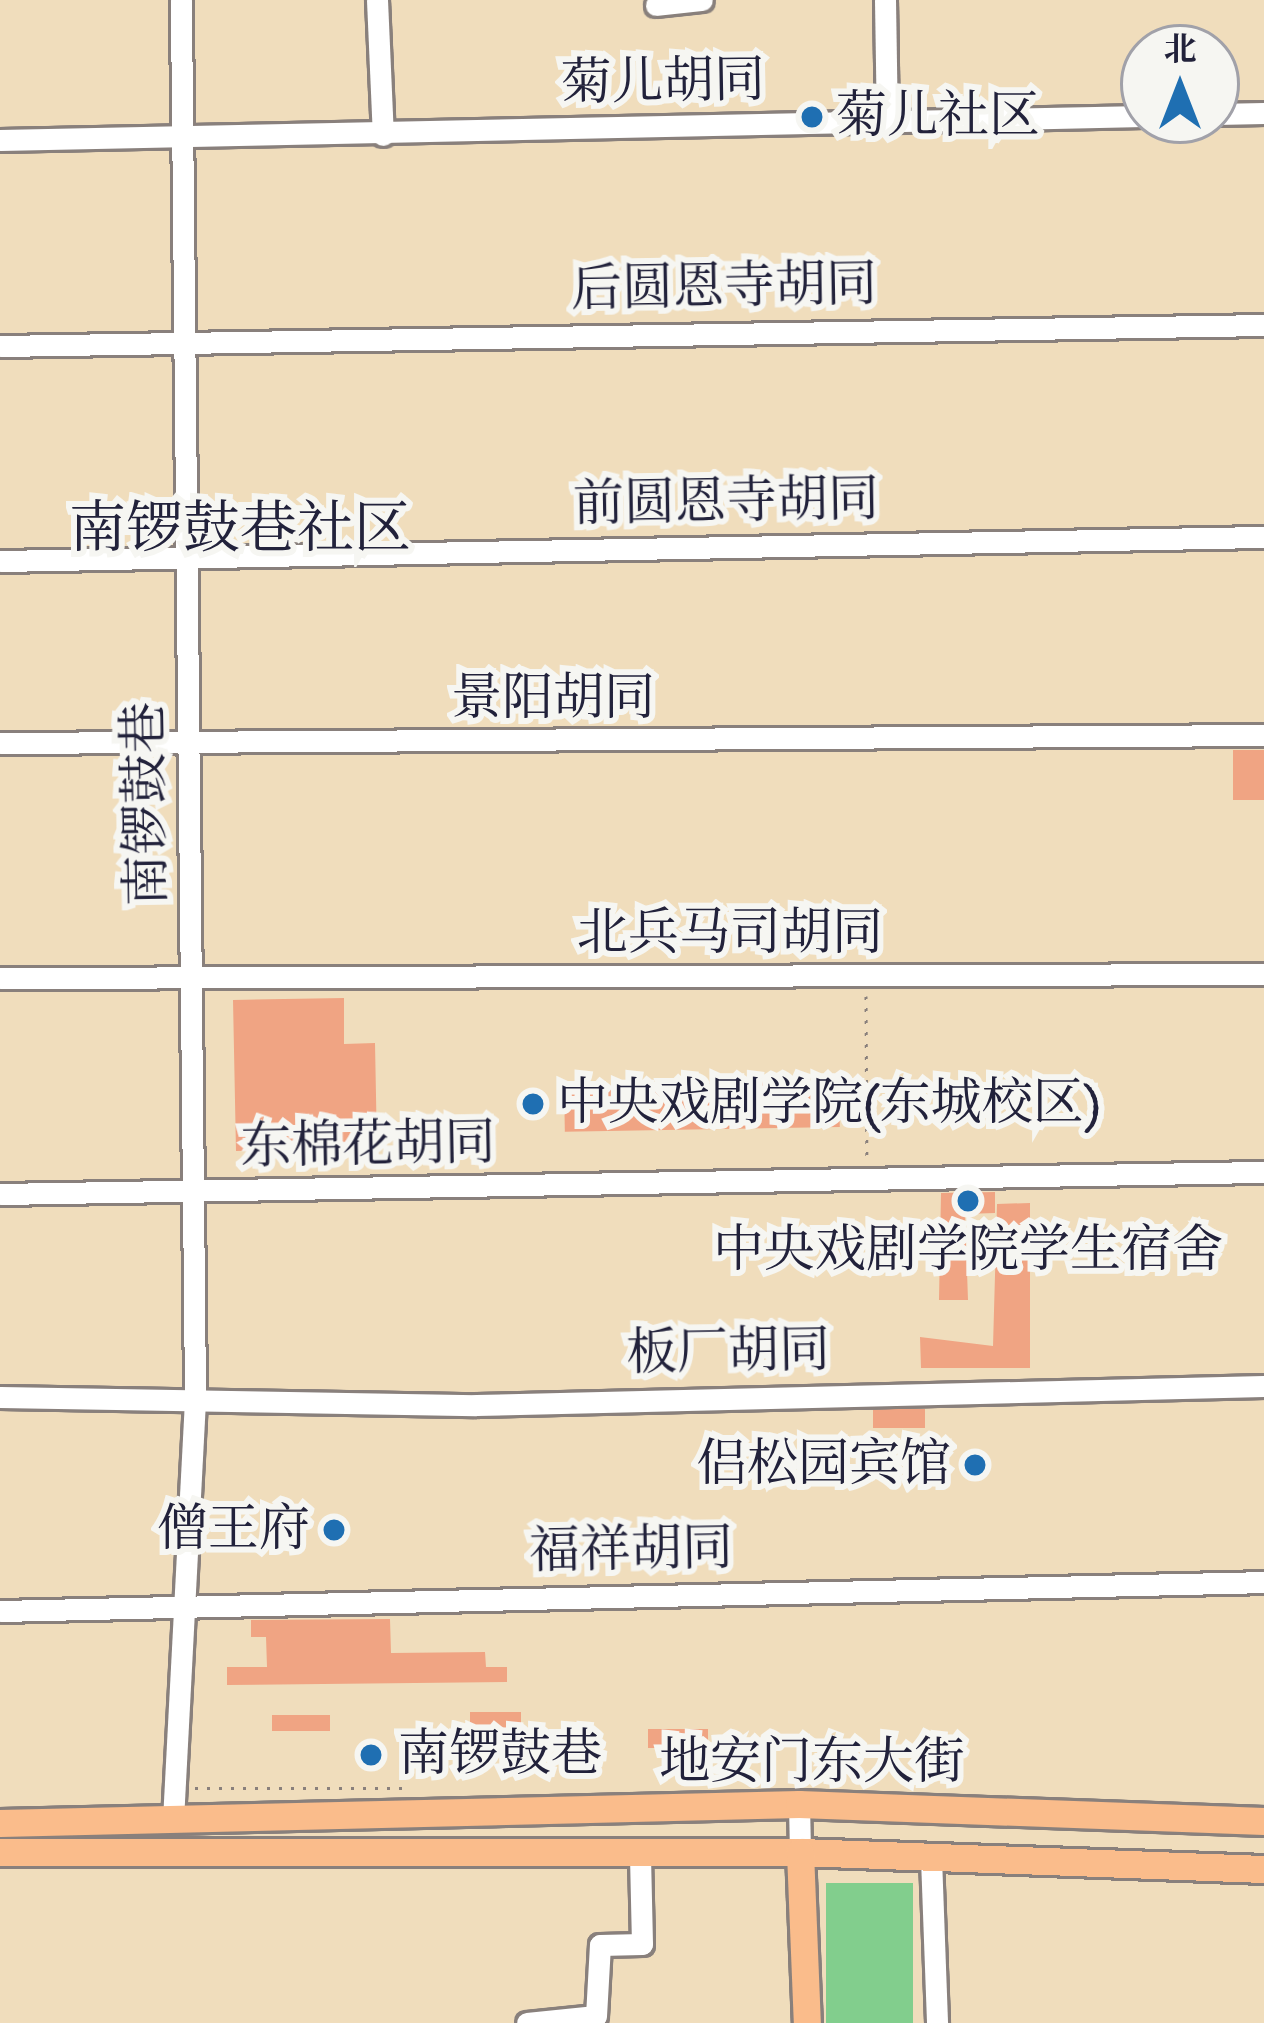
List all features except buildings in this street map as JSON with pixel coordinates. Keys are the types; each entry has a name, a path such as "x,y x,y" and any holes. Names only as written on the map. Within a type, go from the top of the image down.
{"main road":[{"name":"地安门东大街","path":"0,1823 799,1804 1264,1820"},
{"name":"地安门东大街","path":"0,1852 800,1852 1264,1869"},
{"path":"800,1852 807,2023"}],"street":[{"name":"南锣鼓巷","path":"172,1820 180,1788 195,1394 196,983 188,743 190,560 181,0"},
{"path":"377,0 383,135"},
{"path":"656,5 702,0"},
{"path":"885,0 887,122"},
{"name":"菊儿胡同","path":"0,140 184,140 1120,117"},
{"name":"后圆恩寺胡同","path":"0,346 1264,326"},
{"name":"前圆恩寺胡同","path":"0,561 1264,537"},
{"name":"景阳胡同","path":"0,743 1106,744 1264,735"},
{"name":"北兵马司胡同","path":"0,978 196,983 1264,974"},
{"name":"东棉花胡同","path":"0,1194 1264,1172"},
{"name":"板厂胡同","path":"0,1397 195,1394 476,1405 1264,1386"},
{"name":"福祥胡同","path":"0,1611 1264,1582"},
{"path":"799,1804 800,1852"},
{"path":"527,2023 596,2016 600,1945 641,1944 640,1853"},
{"path":"931,1858 937,2023"}],"path":[{"path":"866,978 867,1180"},
{"path":"180,1788 409,1788"}],"green space":[{"path":"826,1883 913,1883 913,2023 826,2023"}],"place":[{"name":"菊儿社区","path":"812,117"},
{"name":"中央戏剧学院(东城校区)","path":"533,1104"},
{"name":"中央戏剧学院学生宿舍","path":"968,1201"},
{"name":"侣松园宾馆","path":"975,1465"},
{"name":"僧王府","path":"334,1530"},
{"name":"南锣鼓巷","path":"371,1755"}],"district":[{"name":"南锣鼓巷社区","path":"240,531"}]}
